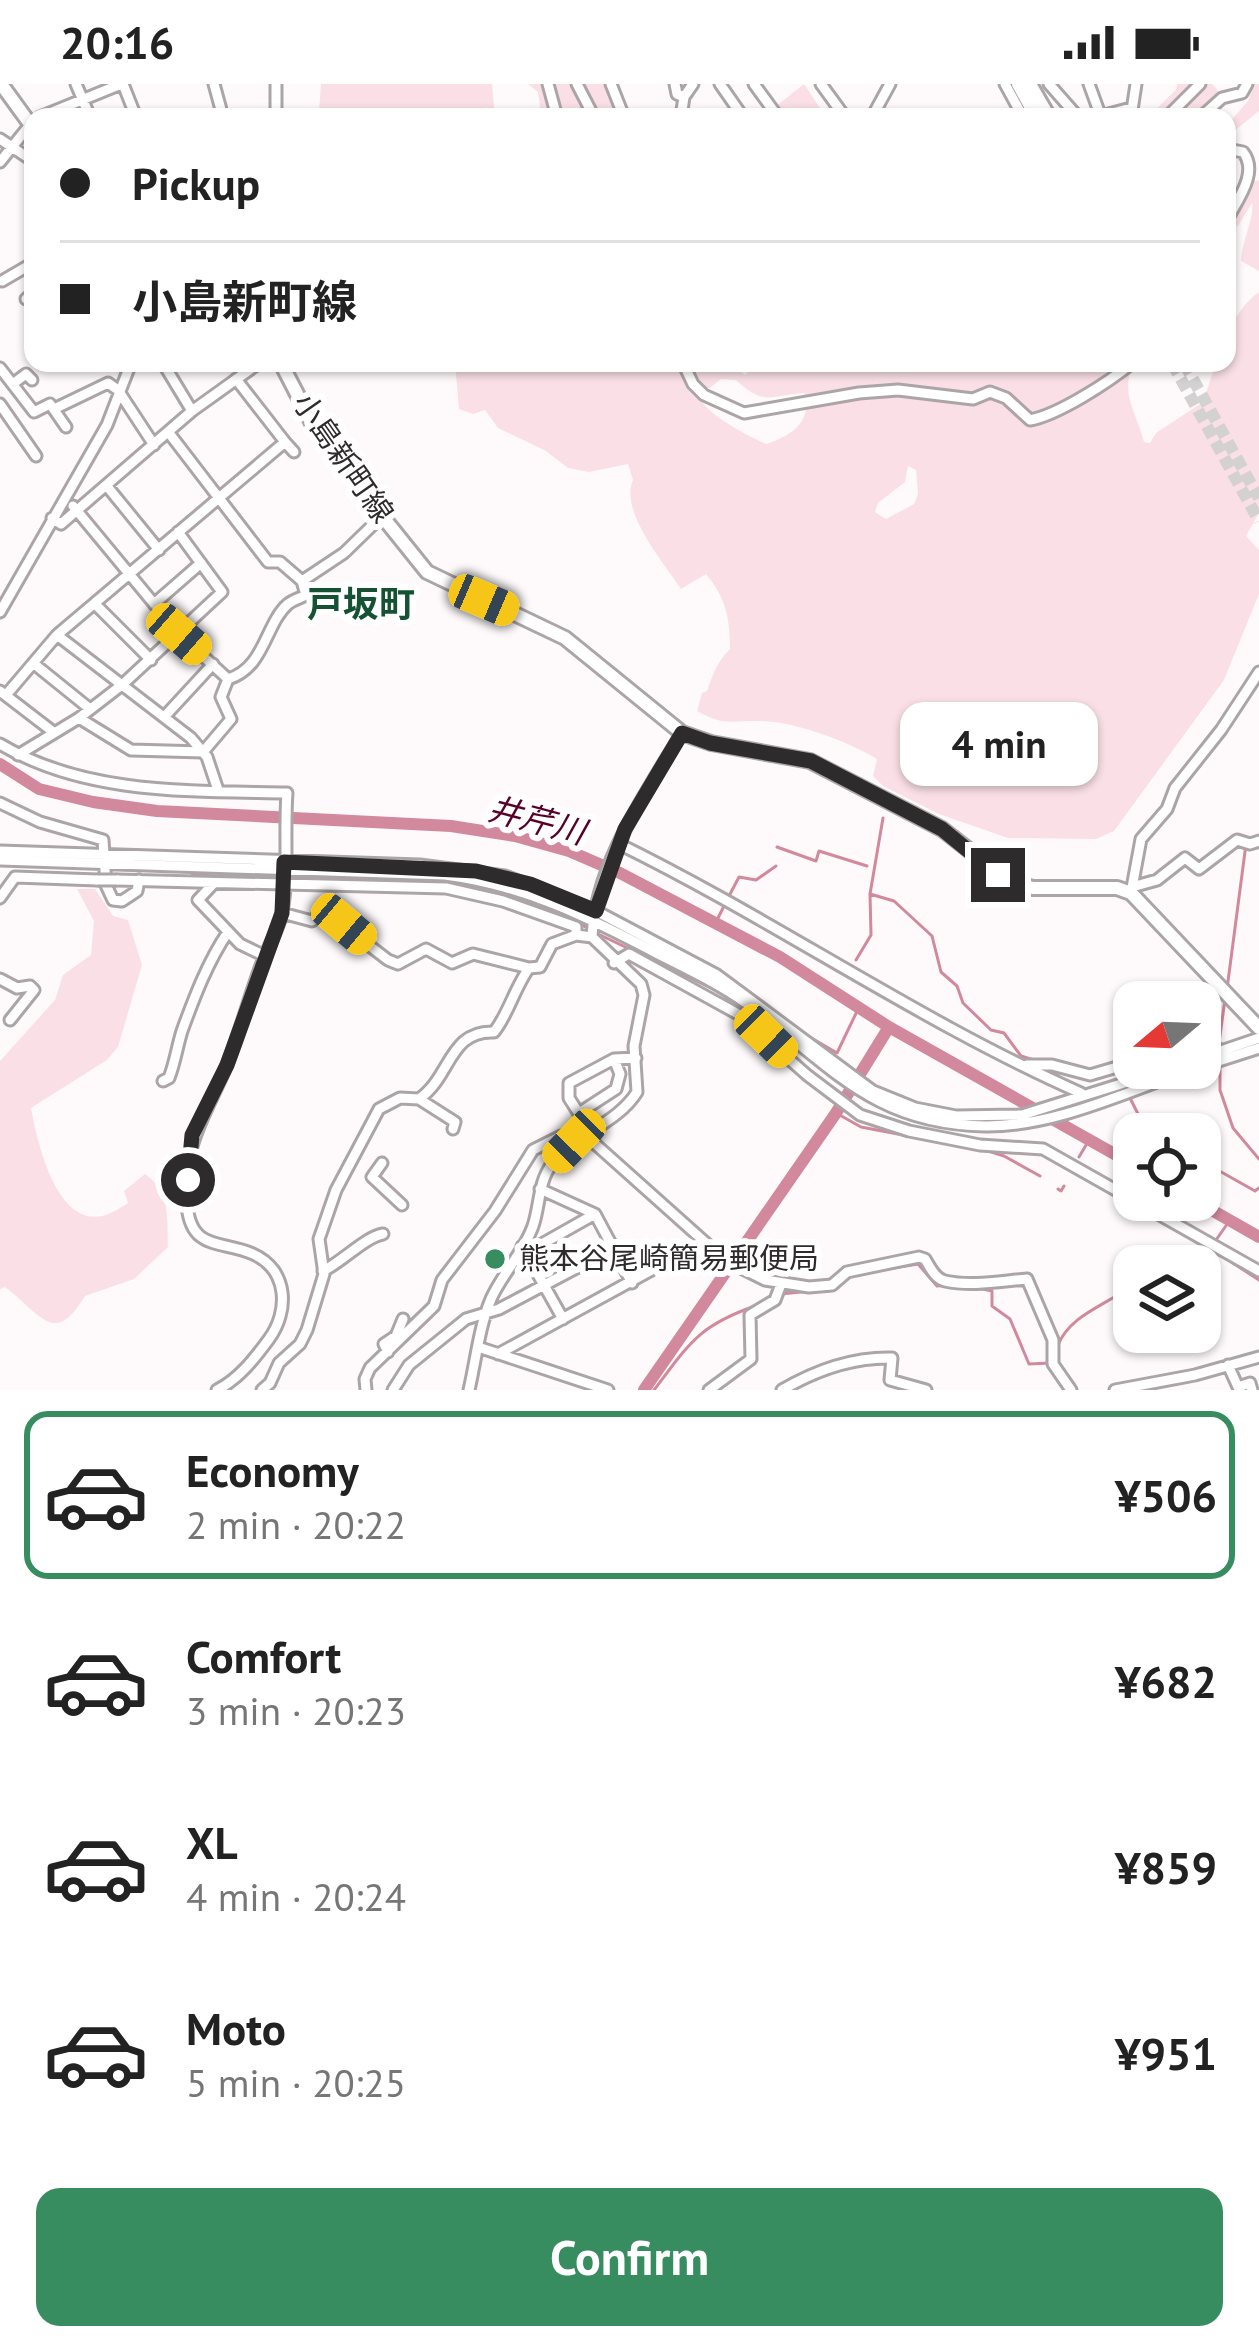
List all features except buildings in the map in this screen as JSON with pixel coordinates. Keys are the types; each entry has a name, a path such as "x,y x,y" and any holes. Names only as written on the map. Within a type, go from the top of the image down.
{"main road":[{"path":"1,84 24,110"},
{"name":"小島新町線","path":"286,372 312,422 360,474 382,516 427,572 565,638 682,733 710,743 811,761 942,829 1010,882 1131,890"},
{"path":"1131,890 1259,1028"}],"street":[{"path":"76,84 86,108"},
{"path":"64,108 122,84"},
{"path":"675,84 677,94 684,97"},
{"path":"682,108 693,84"},
{"path":"1049,84 1070,108"},
{"path":"1176,108 1200,84"},
{"path":"1211,108 1222,98 1242,93 1247,84"},
{"path":"868,85 886,89"},
{"path":"0,162 24,134"},
{"path":"0,139 24,156"},
{"path":"1236,150 1252,164 1252,174 1236,203"},
{"path":"0,368 34,412 49,404 66,428"},
{"path":"1,608 5,591 63,502 128,372"},
{"path":"168,372 191,411"},
{"path":"52,518 61,524 191,411 247,372"},
{"path":"687,372 704,395 744,413 878,391 930,391 973,398 990,392 1006,398 1030,420 1102,388 1121,372"},
{"path":"14,383 26,374 32,380"},
{"path":"236,380 294,452"},
{"path":"54,409 105,383 116,388 154,445"},
{"path":"0,404 36,456"},
{"path":"0,430 12,423"},
{"path":"169,434 268,562 280,562 302,581 306,595 286,605 254,659 238,676 228,679"},
{"path":"52,731 3,693 57,635 285,442"},
{"path":"106,485 159,550"},
{"path":"63,502 78,508 179,634 228,679"},
{"path":"302,581 344,553 382,516"},
{"path":"18,755 123,684 222,592 178,532"},
{"path":"154,604 201,563"},
{"path":"95,604 152,660"},
{"path":"57,635 165,716 203,752 218,790"},
{"path":"33,663 90,710"},
{"path":"165,716 213,664"},
{"path":"1131,890 1141,839 1167,809 1174,788 1259,672"},
{"path":"203,752 231,719 221,697 228,679"},
{"path":"79,718 131,750 203,752"},
{"path":"592,938 618,846 682,733"},
{"path":"0,744 54,769 143,788 286,796 282,913 227,1065 192,1135 187,1204 190,1222 206,1240 221,1249 253,1254 270,1267 283,1293 284,1307 270,1337 236,1378 217,1390"},
{"path":"3,802 40,821 103,840 108,896 113,899 122,901 137,891 139,880"},
{"path":"1131,890 1157,880 1185,858 1199,869 1238,840 1259,841"},
{"path":"618,846 718,894 1016,1064 1088,1097 1115,1089"},
{"path":"0,850 105,860"},
{"path":"0,860 476,871 530,884 595,915 742,1000 835,1071 906,1114 957,1124 1033,1120 1113,1088"},
{"path":"0,898 15,877 214,883 284,864 445,874 506,885 595,915"},
{"path":"284,864 471,892 576,927 576,935"},
{"path":"405,873 407,885"},
{"path":"214,883 198,900 240,944 265,956"},
{"path":"502,901 506,885"},
{"path":"282,913 312,920 324,911 398,964 426,949 452,964 473,954 540,967 552,944 576,935 592,938 641,984 639,1083 633,1099 553,1162 540,1189 524,1249 503,1273 487,1310 469,1390"},
{"path":"163,1081 177,1058 182,1031 207,969 228,932"},
{"path":"614,963 629,954 694,987 755,1026 834,1097 882,1124 980,1145 1043,1149 1259,1271"},
{"path":"418,1099 462,1039 477,1031 494,1032 529,968"},
{"path":"0,980 34,990 10,1020"},
{"path":"1221,1055 1259,1038"},
{"path":"1221,1056 1259,1048"},
{"path":"636,1058 614,1059 568,1083 583,1135 730,1262 780,1289 832,1285 847,1272 919,1258 946,1281 1000,1285 1027,1279 1053,1340 1052,1359 1069,1390"},
{"path":"579,1113 616,1089 620,1074 614,1059"},
{"path":"1016,1064 1052,1065 1090,1075 1113,1068"},
{"path":"262,1390 279,1363 300,1344 319,1298 323,1271 319,1239 336,1190 379,1109 400,1098 418,1099 455,1122 453,1130"},
{"path":"366,1390 370,1368 434,1306 442,1280 533,1150 561,1136 583,1135"},
{"path":"382,1163 372,1177 402,1205"},
{"path":"540,1189 596,1214 632,1282"},
{"path":"524,1249 596,1214"},
{"path":"323,1271 374,1235 383,1234"},
{"path":"393,1390 409,1365 436,1340 614,1248"},
{"path":"524,1249 563,1319"},
{"path":"498,1354 668,1261"},
{"path":"709,1390 751,1359 750,1315 780,1289"},
{"path":"388,1352 386,1341 396,1336 404,1319"},
{"path":"481,1348 608,1390"},
{"path":"1115,1390 1259,1357"},
{"path":"782,1390 828,1368 892,1358 890,1380 926,1390"},
{"path":"1228,1365 1238,1388 1250,1383 1252,1390"}],"shaded area":[{"path":"321,84 492,84 494,108 319,108"},
{"path":"528,84 604,84 616,108 539,108 538,92"},
{"path":"804,84 820,108 776,108"},
{"path":"1177,84 1212,84 1219,92 1202,108 1157,108"},
{"path":"1254,84 1259,84 1259,111 1236,130 1236,115"},
{"path":"1259,180 1259,271 1241,261 1252,203 1236,227 1236,194 1241,186"},
{"path":"1259,292 1259,513 1246,536 1259,550 1259,594 1224,680 1114,831 1096,839 1008,838 939,814 883,786 873,776 877,759 836,739 790,725 722,721 697,711 702,693 730,649 726,609 706,574 681,589 655,551 632,506 628,464 589,472 568,468 546,451 498,428 485,410 473,414 459,409 456,372 1130,372 1130,402 1144,442 1150,443 1156,433 1203,402 1213,372 1236,372 1236,319","holes":["721,379 736,380 761,397 804,393 803,420 766,444 724,421 694,388 710,388","908,466 916,470 914,504 886,519 875,512 878,503 905,482"]},
{"path":"77,889 95,889 113,916 128,920 142,965 118,1047 107,1060 31,1108 38,1140 61,1195 86,1216 105,1215 128,1203 124,1191 145,1174 163,1197 168,1247 134,1279 85,1296 74,1312 56,1323 38,1315 5,1287 0,1289 0,1061 55,1000 63,975 91,955 94,921"}],"waterway":[{"name":"井芹川","path":"0,764 39,789 93,802 157,811 451,826 569,851 780,957 889,1027 1113,1153"},
{"path":"883,818 870,894 894,901 932,936 941,972 957,986 963,1003 991,1030 1004,1033 1021,1056 1037,1061"},
{"path":"1227,989 1246,844"},
{"path":"777,847 816,861 819,851 867,866"},
{"path":"729,896 739,877 756,880 776,866"},
{"path":"192,875 280,878"},
{"path":"290,878 364,877"},
{"path":"439,879 483,886"},
{"path":"493,889 572,917 588,929"},
{"path":"856,960 871,935 870,894"},
{"path":"716,922 725,904"},
{"path":"596,933 728,996"},
{"path":"1221,1028 1225,999"},
{"path":"796,1029 837,1053 860,1005"},
{"path":"644,1390 836,1113 889,1027"},
{"path":"1220,1089 1233,1128 1259,1159"},
{"path":"1130,1098 1138,1113"},
{"path":"836,1113 861,1127 919,1138"},
{"path":"1079,1157 1089,1140"},
{"path":"982,1149 1040,1176"},
{"path":"1221,1172 1255,1191 1259,1188"},
{"path":"1058,1189 1064,1186"},
{"name":"井芹川","path":"1221,1215 1259,1237"},
{"path":"1216,1240 1230,1220"},
{"path":"1221,1255 1259,1280"},
{"path":"833,1288 852,1275 918,1264 937,1286 945,1285"},
{"path":"978,1288 992,1291 992,1306 1010,1319 1029,1364 1050,1363"},
{"path":"780,1294 812,1291"},
{"path":"1058,1345 1072,1324 1113,1298"},
{"path":"654,1390 707,1329 755,1306"}],"tunnel":[{"path":"1177,372 1259,521"},
{"path":"1189,372 1259,498"}],"place":[{"name":"熊本谷尾崎簡易郵便局","path":"495,1259"}],"district":[{"name":"戸坂町","path":"361,604"}],"route":[{"path":"188,1180 192,1135 227,1065 282,913 284,862 476,871 530,884 596,911 625,829 682,733 710,743 811,761 942,829 998,875"}]}
